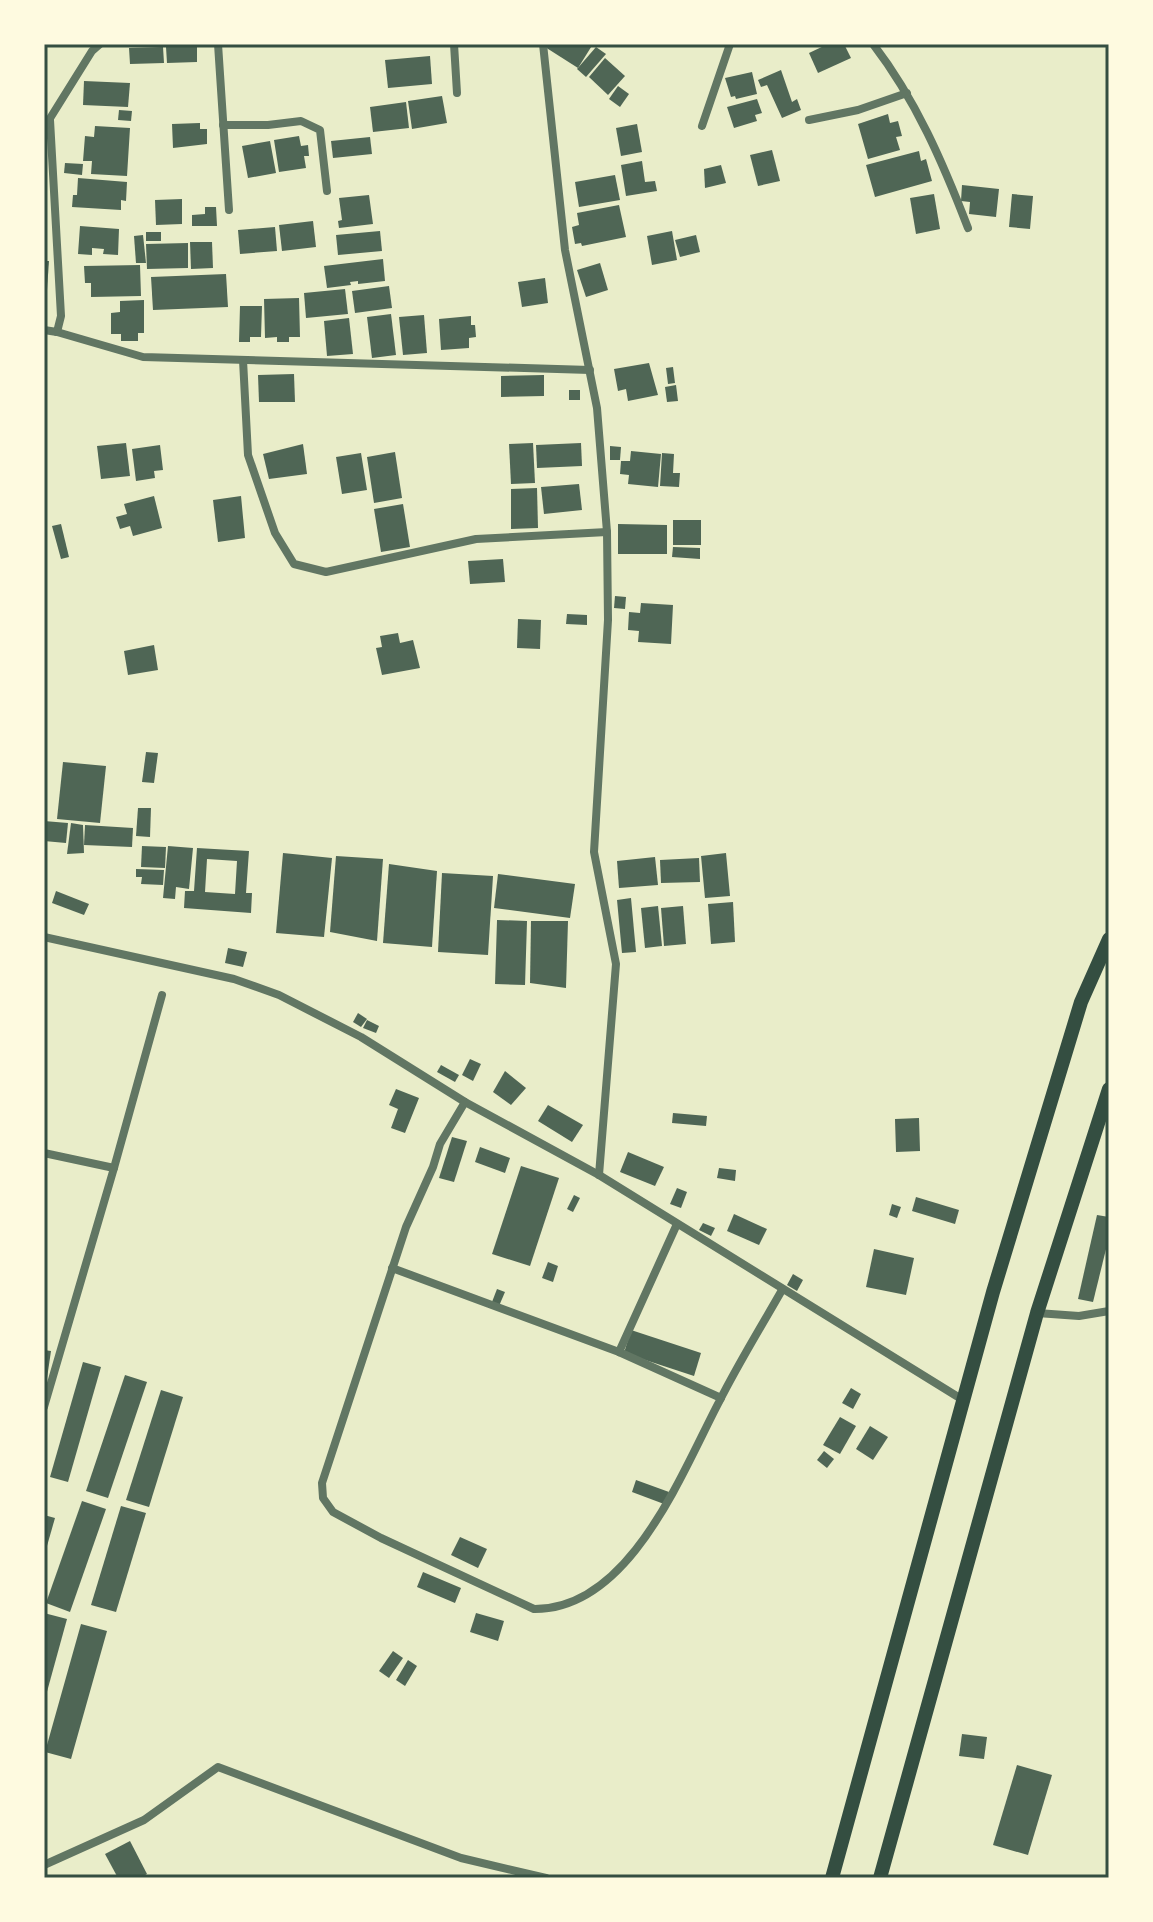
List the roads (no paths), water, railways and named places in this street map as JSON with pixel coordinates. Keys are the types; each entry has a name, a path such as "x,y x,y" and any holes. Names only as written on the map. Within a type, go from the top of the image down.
{"highway":[{"path":"832,1878 993,1292 1081,1002 1109,939"},
{"path":"880,1878 1037,1313 1109,1089"}],"street":[{"path":"57,332 61,316 47,124 92,51 100,44"},
{"path":"218,44 229,210"},
{"path":"454,44 457,93"},
{"path":"543,44 565,250 597,408 607,532 608,620 594,852 616,964 599,1175"},
{"path":"702,126 730,44"},
{"path":"873,44 907,93 944,164 968,228"},
{"path":"809,120 858,110 907,93"},
{"path":"223,125 301,121 320,130 327,191"},
{"path":"44,330 143,357 590,370"},
{"path":"243,360 248,455 275,533 294,564 326,572 476,539 607,532"},
{"path":"44,937 234,979 279,995 361,1037 465,1102 599,1175 963,1400"},
{"path":"44,1407 162,995"},
{"path":"465,1102 440,1144 406,1227 322,1483 323,1498 333,1512 381,1538 534,1609 554,1609 579,1599 615,1573 661,1517 721,1398 782,1290"},
{"path":"44,1153 114,1168"},
{"path":"619,1352 677,1224"},
{"path":"392,1268 619,1352 721,1398"},
{"path":"1037,1313 1079,1316 1109,1311"},
{"path":"44,1865 144,1820 218,1767 461,1858 546,1878"}]}
